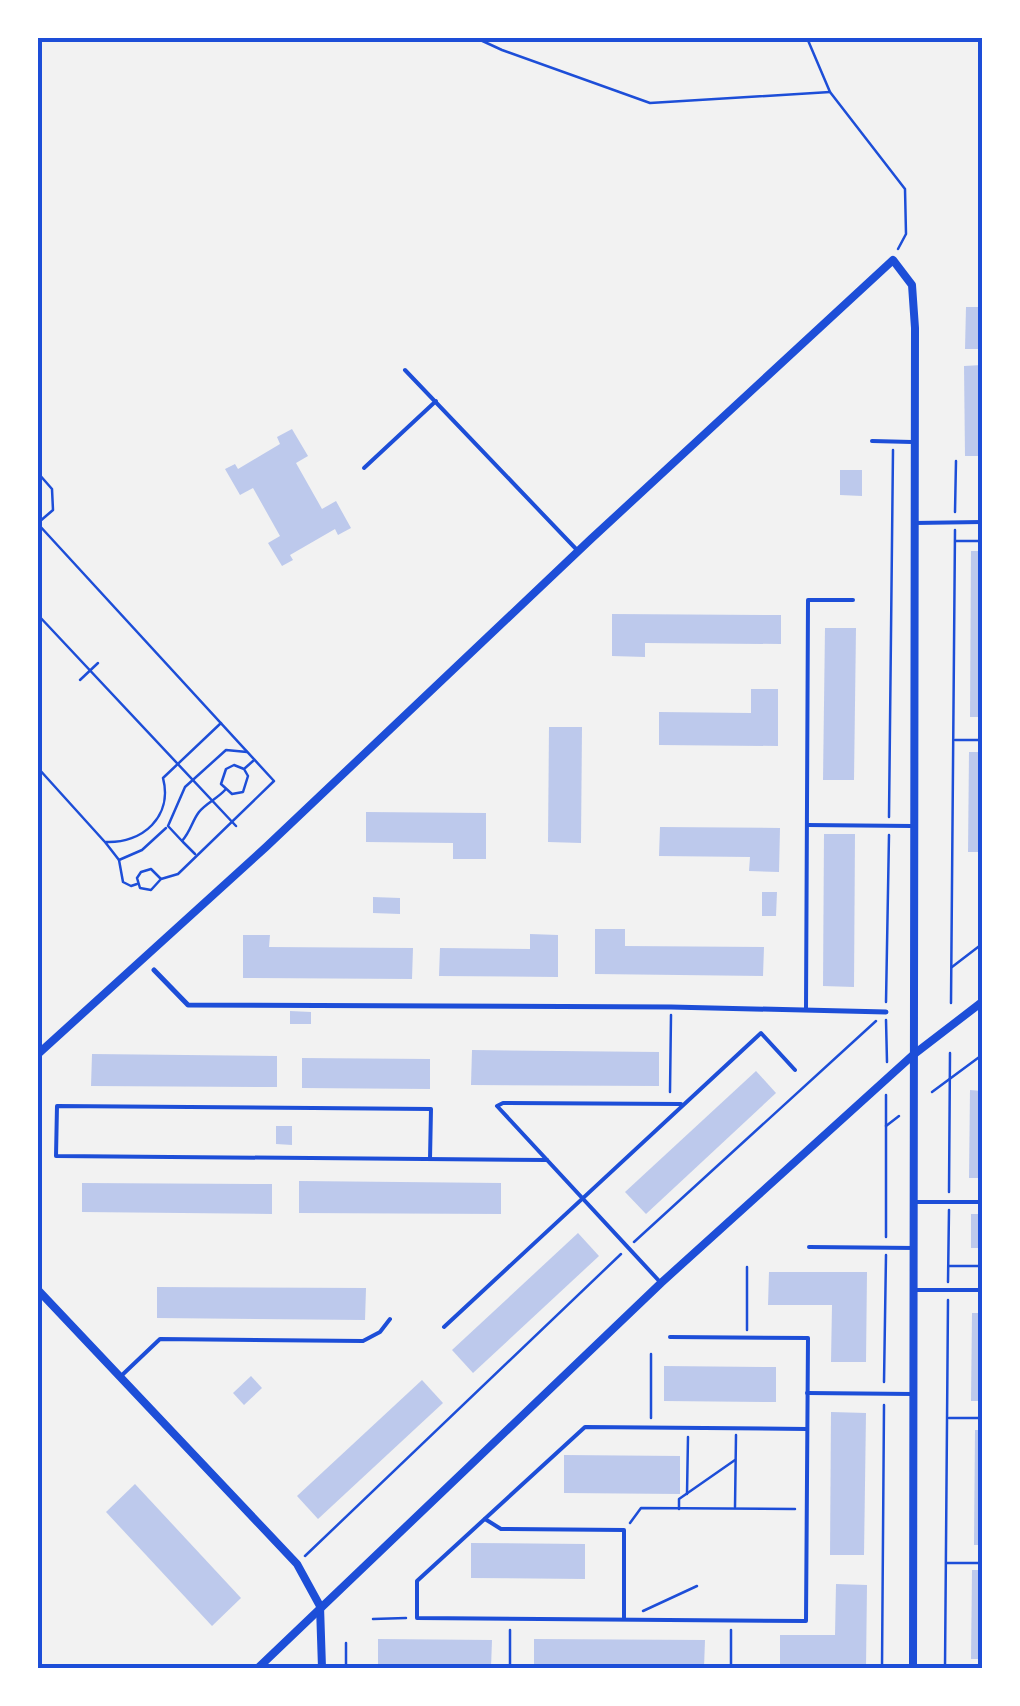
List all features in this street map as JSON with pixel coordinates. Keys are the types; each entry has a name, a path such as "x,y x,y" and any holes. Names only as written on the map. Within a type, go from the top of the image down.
{"street":[{"path":"38,1054 266,847 578,550 893,260 912,285 915,328 914,1668"},
{"path":"154,970 188,1005 671,1006 886,1012"},
{"path":"258,1668 660,1283 913,1055 982,1002"},
{"path":"38,1290 297,1564 320,1606 322,1668"}],"lane":[{"path":"405,370 578,550"},
{"path":"364,468 436,402"},
{"path":"872,440 915,442"},
{"path":"914,523 982,522"},
{"path":"806,1008 808,600 853,600"},
{"path":"807,825 915,826"},
{"path":"444,1327 761,1034 795,1070"},
{"path":"660,1283 497,1106 503,1102 684,1104"},
{"path":"430,1159 431,1109 57,1106 56,1156 547,1160"},
{"path":"914,1202 982,1202"},
{"path":"809,1247 914,1248"},
{"path":"914,1290 982,1290"},
{"path":"120,1377 160,1339 363,1341 380,1332 390,1319"},
{"path":"670,1338 808,1338 806,1621 416,1618 417,1582 585,1427 807,1429"},
{"path":"808,1393 914,1394"},
{"path":"485,1519 501,1529 624,1530 624,1620"}],"path":[{"path":"476,38 650,104 830,92"},
{"path":"808,38 830,92 905,189 906,234 893,260"},
{"path":"887,1064 893,441"},
{"path":"951,1003 956,460"},
{"path":"38,472 52,489 53,510 38,524 274,781 234,824 178,874 161,879 151,890 138,884 137,878 146,870 154,871 161,879"},
{"path":"955,541 982,541"},
{"path":"38,615 234,824"},
{"path":"80,680 98,663"},
{"path":"106,842 133,840 146,832 165,803 163,778 222,722"},
{"path":"953,740 982,740"},
{"path":"118,860 142,850 168,826 184,787 226,750 249,752"},
{"path":"244,769 255,759"},
{"path":"38,768 106,842 118,860 123,882 138,884"},
{"path":"226,768 244,769 248,776 242,792 232,794 225,790 221,784 226,768"},
{"path":"182,840 191,831 200,810 225,790"},
{"path":"168,826 197,856"},
{"path":"951,968 982,944"},
{"path":"670,1104 671,1006"},
{"path":"297,1564 628,1248 886,1012"},
{"path":"945,1668 950,1052"},
{"path":"932,1092 982,1055"},
{"path":"886,1095 884,1127 899,1116"},
{"path":"948,1266 982,1266"},
{"path":"746,1338 747,1267"},
{"path":"651,1354 651,1428"},
{"path":"947,1418 982,1418"},
{"path":"687,1495 688,1428"},
{"path":"735,1509 736,1428"},
{"path":"680,1508 680,1500 736,1460"},
{"path":"624,1530 641,1508 806,1510"},
{"path":"946,1563 982,1564"},
{"path":"624,1620 697,1586"},
{"path":"373,1618 416,1618"},
{"path":"510,1618 510,1668"},
{"path":"731,1620 731,1668"},
{"path":"346,1644 346,1668"}],"building":[{"path":"966,307 982,307 982,349 965,349"},
{"path":"982,365 982,456 965,456 964,366"},
{"path":"292,429 308,456 296,463 322,509 336,501 351,528 338,535 335,529 290,555 293,560 282,566 268,543 280,536 253,488 240,495 225,469 235,464 238,469 280,444 277,437"},
{"path":"840,470 862,470 862,496 840,495"},
{"path":"971,551 982,551 982,717 970,717"},
{"path":"612,614 781,615 781,644 645,643 645,657 612,656"},
{"path":"825,628 856,628 854,780 823,780"},
{"path":"751,689 778,689 778,746 659,745 659,712 751,713"},
{"path":"549,727 582,727 581,843 548,842"},
{"path":"969,752 982,752 982,852 968,852"},
{"path":"366,812 486,813 486,859 453,859 453,843 366,842"},
{"path":"660,827 780,828 779,872 749,871 750,857 659,856"},
{"path":"824,834 855,834 854,987 823,986"},
{"path":"762,892 777,892 776,916 762,916"},
{"path":"373,897 400,898 400,914 373,913"},
{"path":"595,929 625,929 625,946 764,947 763,976 595,974"},
{"path":"530,934 558,935 558,977 439,976 440,948 530,949"},
{"path":"243,935 270,935 269,947 413,948 412,979 243,978"},
{"path":"290,1011 311,1012 311,1024 290,1024"},
{"path":"472,1050 659,1052 659,1086 471,1085"},
{"path":"92,1054 277,1056 277,1087 91,1086"},
{"path":"302,1058 430,1059 430,1089 302,1088"},
{"path":"756,1071 776,1093 646,1214 625,1192"},
{"path":"970,1090 982,1091 982,1178 969,1178"},
{"path":"276,1126 292,1126 292,1145 276,1144"},
{"path":"299,1181 501,1183 501,1214 299,1213"},
{"path":"82,1183 272,1184 272,1214 82,1212"},
{"path":"971,1214 982,1214 982,1248 971,1248"},
{"path":"578,1233 599,1256 473,1373 452,1350"},
{"path":"769,1272 867,1272 866,1362 831,1362 832,1305 768,1305"},
{"path":"157,1287 366,1288 365,1320 157,1318"},
{"path":"972,1313 982,1313 982,1401 971,1401"},
{"path":"664,1366 776,1367 776,1402 664,1401"},
{"path":"251,1376 262,1388 244,1405 233,1393"},
{"path":"422,1380 443,1403 318,1519 297,1496"},
{"path":"831,1412 866,1413 864,1555 830,1555"},
{"path":"975,1430 982,1430 982,1545 974,1545"},
{"path":"564,1455 680,1456 680,1494 564,1493"},
{"path":"135,1484 241,1598 212,1626 106,1512"},
{"path":"471,1543 585,1544 585,1579 471,1578"},
{"path":"972,1570 982,1570 982,1659 971,1659"},
{"path":"836,1584 867,1585 866,1668 780,1667 780,1635 835,1635"},
{"path":"378,1639 492,1640 491,1668 378,1668"},
{"path":"534,1639 705,1640 704,1668 534,1667"}]}
